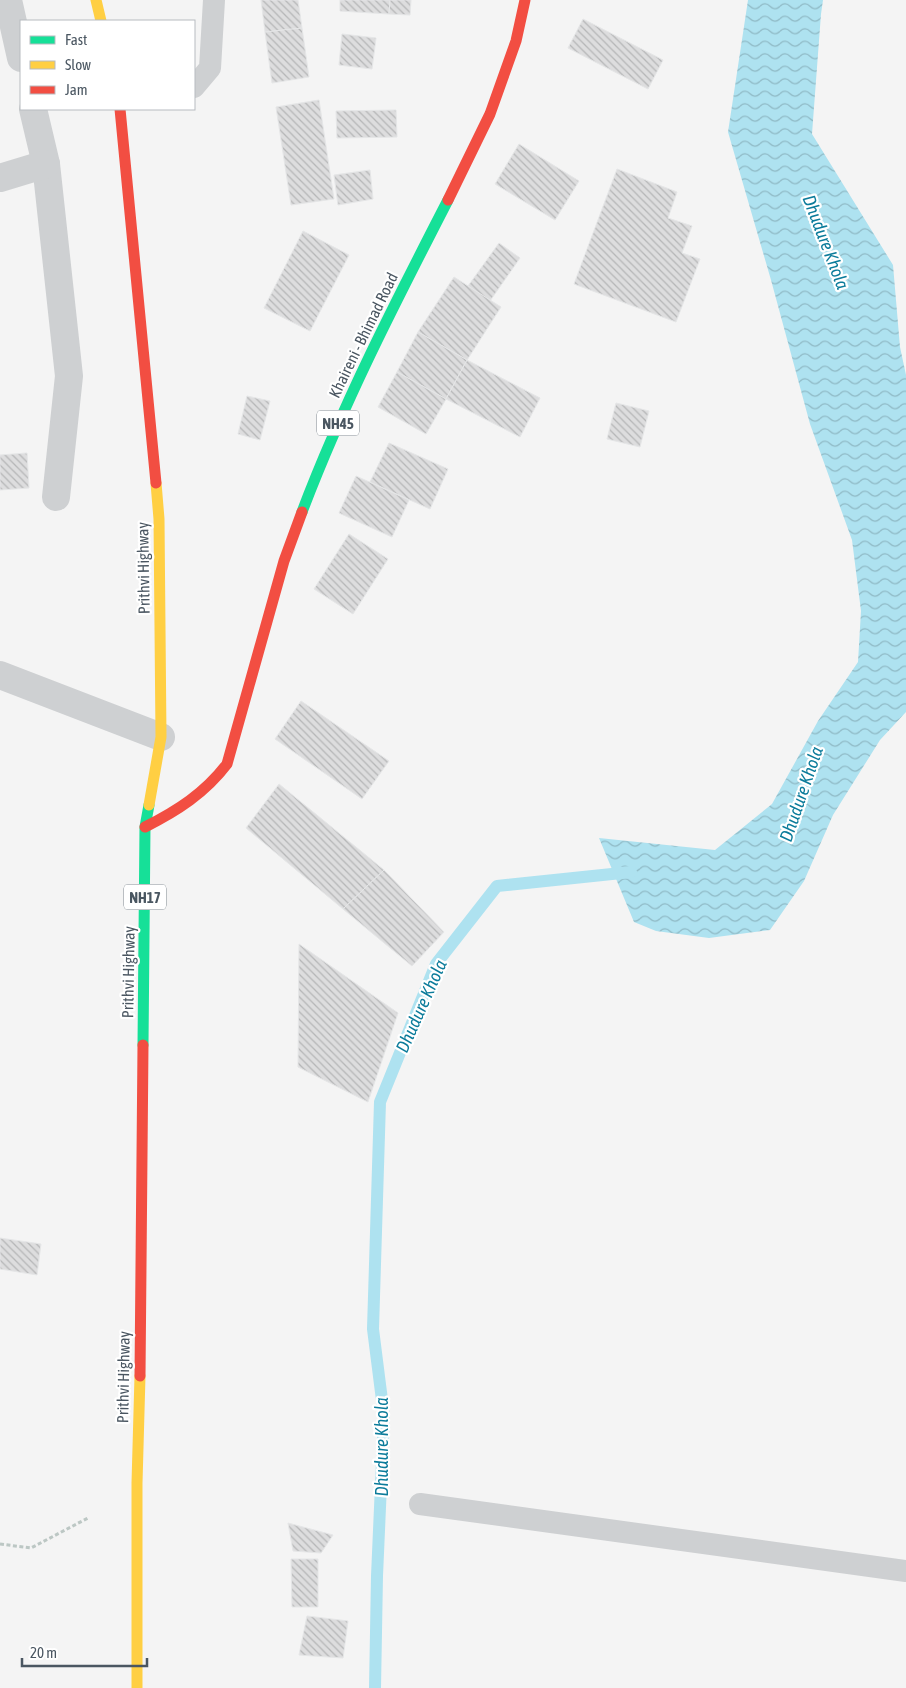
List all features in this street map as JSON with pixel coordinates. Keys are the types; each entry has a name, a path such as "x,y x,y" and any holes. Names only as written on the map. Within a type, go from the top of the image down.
{"main road":[{"path":"96,0 101,20"},
{"name":"Khaireni - Bhimad Road","path":"146,827 174,813 196,798 215,780 227,764 284,561 322,460 367,359 490,114 516,41 525,0"},
{"name":"Prithvi Highway","path":"120,110 159,520 161,737 146,827 136,1688"}],"street":[{"path":"8,0 20,54"},
{"path":"33,110 46,164 69,376 56,497"},
{"path":"0,178 46,164"},
{"path":"0,675 161,737"}],"lane":[{"path":"195,86 210,68 214,0"},
{"path":"420,1504 906,1571"}],"path":[{"path":"0,1544 31,1548 88,1518"}],"water":[{"path":"748,0 823,0 812,134 893,265 900,347 906,375 906,712 880,740 833,815 804,881 770,930 709,938 656,931 634,922 599,838 715,850 772,804 818,721 858,662 861,611 852,540 810,424 728,132"}],"building":[{"path":"261,0 298,0 302,28 265,32"},
{"path":"340,0 390,0 389,14 340,11"},
{"path":"390,0 411,0 410,15 389,14"},
{"path":"583,19 663,60 648,89 568,48"},
{"path":"302,28 309,77 272,83 265,32"},
{"path":"342,34 376,38 372,69 339,65"},
{"path":"319,100 334,199 291,205 276,107"},
{"path":"396,110 397,137 337,138 336,111"},
{"path":"519,144 579,181 555,220 495,184"},
{"path":"617,169 677,192 668,218 692,226 682,253 700,259 676,322 574,284"},
{"path":"370,170 373,199 338,205 334,175"},
{"path":"303,231 349,255 310,331 264,308"},
{"path":"499,243 520,258 490,301 468,286"},
{"path":"454,277 501,307 467,360 418,332"},
{"path":"418,332 467,360 446,399 397,372"},
{"path":"467,360 540,398 520,437 446,399"},
{"path":"397,372 446,399 426,434 378,407"},
{"path":"247,396 270,401 260,440 238,434"},
{"path":"616,403 649,411 640,447 607,439"},
{"path":"389,443 448,469 430,509 370,482"},
{"path":"27,453 29,488 0,490 0,455"},
{"path":"356,476 409,500 392,537 339,513"},
{"path":"349,534 388,559 353,614 314,589"},
{"path":"301,701 389,761 362,799 275,739"},
{"path":"279,784 384,870 343,909 246,828"},
{"path":"384,870 444,932 412,966 343,909"},
{"path":"299,944 398,1013 368,1102 298,1067"},
{"path":"0,1238 41,1244 37,1275 0,1269"},
{"path":"288,1523 333,1535 321,1553 293,1551"},
{"path":"291,1559 318,1559 318,1607 292,1607"},
{"path":"307,1616 348,1621 343,1658 299,1655"}],"waterway":[{"name":"Dhudure Khola","path":"375,1688 377,1576 384,1416 373,1329 380,1102 436,964 497,886 631,872"}],"traffic: fast":[{"path":"302,512 352,393 448,200"},
{"path":"143,1045 145,827 149,805"}],"traffic: slow":[{"path":"96,0 101,20"},
{"path":"149,805 161,737 159,519 156,483"},
{"path":"137,1688 137,1483 140,1376"}],"traffic: jam":[{"path":"448,200 490,114 516,41 525,0"},
{"path":"120,110 156,483"},
{"path":"145,827 190,800 209,784 227,764 284,561 302,512"},
{"path":"140,1376 143,1045"}]}
